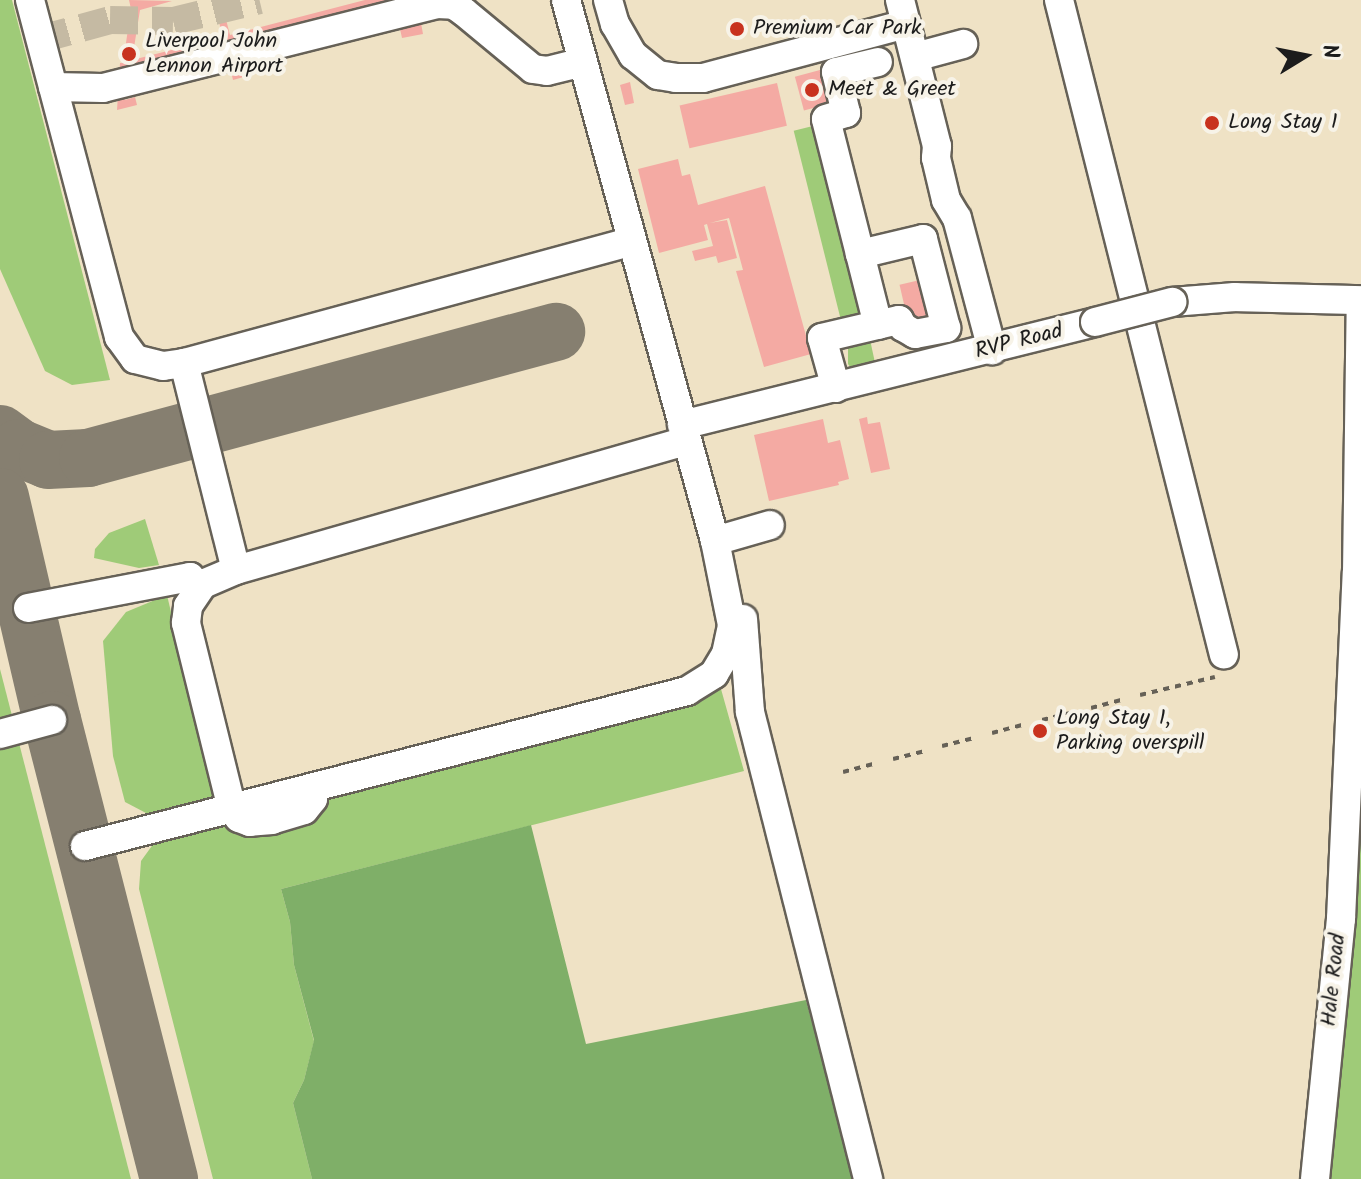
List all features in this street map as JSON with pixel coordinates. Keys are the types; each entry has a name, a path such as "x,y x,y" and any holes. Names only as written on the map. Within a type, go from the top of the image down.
{"street":[{"path":"30,0 119,337 125,351 147,364 184,363 632,241"},
{"path":"566,0 632,241 743,614 750,712 868,1179"},
{"path":"608,0 615,24 633,55 658,75 676,78 703,78 903,12 937,146 948,157 958,196 957,218 992,350"},
{"path":"1059,0 1222,665"},
{"path":"53,87 103,88 437,4 454,5 533,69 547,71 583,62"},
{"path":"915,57 963,44"},
{"path":"878,62 836,72 846,113 826,119 878,325"},
{"path":"836,388 822,338 899,320 903,327 915,334 946,328 923,239 860,254"},
{"name":"RVP Road","path":"199,588 213,578 236,570 687,429 1172,302 1235,297 1361,301"},
{"name":"Hale Road","path":"1315,1179 1341,919 1357,572 1361,301"},
{"path":"184,363 236,570"},
{"path":"720,538 770,525"},
{"path":"225,779 231,787 251,796 311,785 687,691 716,669 726,654 732,625 720,538"},
{"path":"85,846 232,809 678,683 699,673 708,663 719,637 717,612 708,576 720,538"},
{"path":"28,608 190,577 199,588 188,606 186,623 232,809"},
{"path":"716,669 734,682 750,712"},
{"path":"0,734 52,720"}],"path":[{"path":"1140,695 1222,665"},
{"path":"1091,708 1121,700"},
{"path":"1042,720 1071,713"},
{"path":"992,733 1022,725"},
{"path":"942,746 975,738"},
{"path":"893,759 924,751"},
{"path":"843,772 876,763"}],"green space":[{"path":"0,0 12,0 110,380 72,385 45,371 0,269"},
{"path":"817,125 864,314 841,320 794,131"},
{"path":"869,335 877,372 857,376 848,364 848,341"},
{"path":"145,519 159,565 139,568 94,558 95,549 109,533"},
{"path":"167,595 215,800 163,814 146,813 125,802 113,756 103,641 126,612"},
{"path":"1361,643 1361,1179 1326,1179"},
{"path":"0,669 131,1179 0,1179"},
{"path":"721,689 744,771 281,889 290,922 294,965 314,1041 304,1080 293,1103 312,1179 213,1179 139,889 141,861 154,843 163,837"},
{"path":"531,825 586,1044 806,1000 854,1179 312,1179 293,1103 304,1080 314,1040 294,965 290,922 281,889"}],"building":[{"path":"129,0 172,1 140,10 132,60 223,37 213,0 221,0 230,35 365,0 414,0 408,26 421,23 423,34 402,38 400,29 385,9 233,48 238,70 253,67 254,74 233,80 226,50 129,75 125,100 135,97 137,105 117,110 120,63 123,63 131,9"},
{"name":"Meet & Greet","path":"820,70 829,104 804,111 795,77"},
{"path":"630,82 634,103 625,105 620,85"},
{"path":"777,83 787,126 689,148 680,105"},
{"path":"678,159 682,176 690,174 698,205 765,186 811,354 764,367 736,271 743,270 729,218 710,223 727,220 737,258 718,263 716,256 695,261 692,251 713,246 707,224 704,225 708,240 659,253 638,169"},
{"path":"920,280 929,319 909,324 900,285"},
{"path":"867,417 868,424 880,422 890,469 871,473 859,419"},
{"path":"823,419 828,443 840,440 849,479 838,482 839,485 769,501 754,435"}],"taxiway":[{"path":"0,434 19,448 48,460 88,458 556,332"},
{"path":"0,497 52,720 169,1179"}],"tunnel":[{"path":"41,39 110,20 173,21 260,0"}],"place":[{"name":"Premium Car Park","path":"737,29"},
{"name":"Liverpool John Lennon Airport","path":"129,54"},
{"name":"Meet & Greet","path":"812,90"},
{"name":"Long Stay 1","path":"1212,123"},
{"name":"Long Stay 1, Parking overspill","path":"1040,731"}]}
